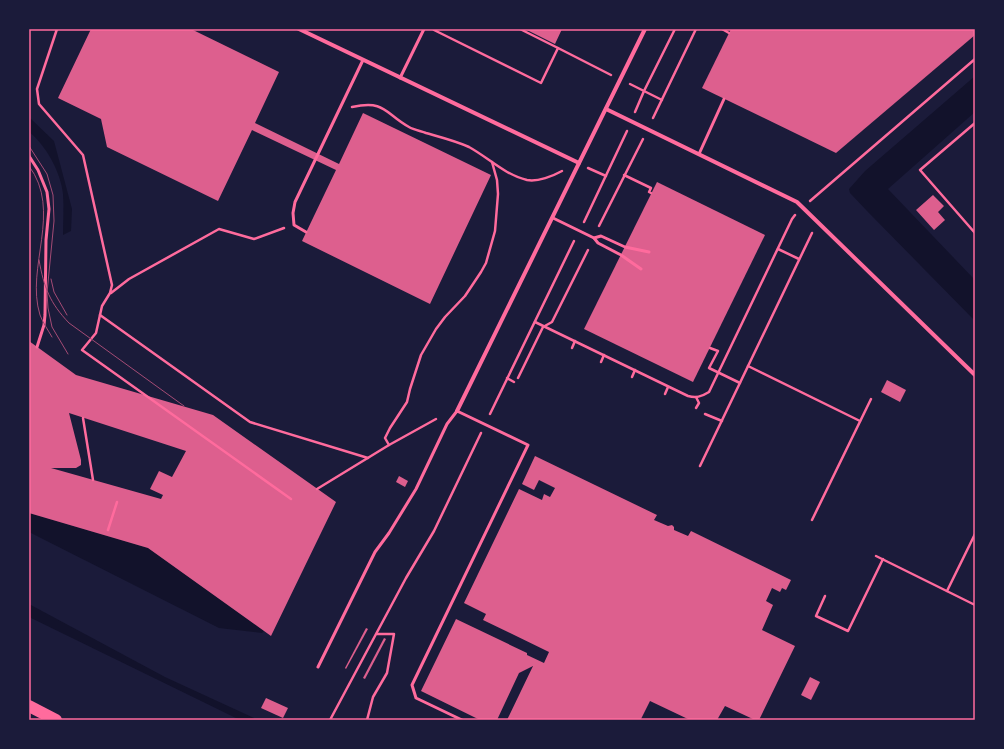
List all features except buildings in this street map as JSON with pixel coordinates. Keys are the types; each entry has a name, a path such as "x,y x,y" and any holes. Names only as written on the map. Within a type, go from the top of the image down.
{"highway":[{"path":"29,706 56,720"}],"street":[{"path":"299,29 579,163"},
{"path":"457,411 645,29"},
{"path":"606,109 797,202 975,376"}],"lane":[{"path":"400,78 424,29"},
{"path":"306,232 294,225 293,213 295,202 363,60"},
{"path":"699,154 724,99"},
{"path":"29,156 38,170 47,192 49,209 46,240 46,315 37,347"},
{"path":"553,218 594,238 598,243 621,255 641,270"},
{"path":"594,238 601,236 625,247 649,252"},
{"path":"318,667 375,552 389,533 416,489 447,424 457,411 528,445 412,685 416,698 462,720"}],"path":[{"path":"57,29 37,89 39,104 83,155 112,285 110,293 102,306 96,332 82,350 291,499"},
{"path":"431,29 541,83 558,48"},
{"path":"520,29 662,100"},
{"path":"585,219 674,29"},
{"path":"722,29 729,33"},
{"path":"535,322 688,396 701,397 709,392 792,219 803,207 975,59"},
{"path":"340,108 369,104 381,106 410,128 446,138 469,147 514,176 529,181 545,178 579,163 606,176"},
{"path":"975,123 920,170 975,233"},
{"path":"389,445 385,438 407,402 421,355 436,329 465,296 486,262 495,231 498,194 497,180 492,162"},
{"path":"624,175 651,188 649,192 651,193"},
{"path":"700,466 818,222"},
{"path":"110,293 129,279 219,229 254,239 294,225"},
{"path":"330,720 406,578 434,531 573,243"},
{"path":"778,249 799,259"},
{"path":"518,378 543,327 552,322 588,250"},
{"path":"100,315 250,422 368,458"},
{"path":"572,348 575,341"},
{"path":"710,348 718,352 709,368 740,383"},
{"path":"601,362 604,355"},
{"path":"748,366 860,421"},
{"path":"632,377 635,370"},
{"path":"507,378 514,382"},
{"path":"665,394 668,386"},
{"path":"696,397 698,403 696,408"},
{"path":"812,520 871,399"},
{"path":"317,489 389,445 445,414 457,411"},
{"path":"705,414 722,421"},
{"path":"83,418 93,480"},
{"path":"108,530 117,502"},
{"path":"947,591 975,534"},
{"path":"876,556 975,605"},
{"path":"825,596 816,616 848,631 883,559"},
{"path":"367,720 373,697 387,673 394,634 377,634"}],"shaded area":[{"path":"975,76 975,112 888,189 975,280 975,321 867,211 850,193 849,189 865,171"},
{"path":"29,117 54,141 72,209 71,231 63,235 62,186 52,160 41,144 29,132"},
{"path":"29,513 148,548 264,631 262,633 219,628 29,532"},
{"path":"29,604 165,677 254,718 255,720 240,720 29,617"}],"tram line":[{"path":"29,146 47,174 53,195 54,221 47,293 48,308 52,327 68,354"},
{"path":"29,166 39,183 43,202 42,239 37,278 37,297 40,315 52,337"},
{"path":"39,260 43,279 52,302 62,316 69,323 184,406"},
{"path":"51,279 54,292 67,315"}]}
